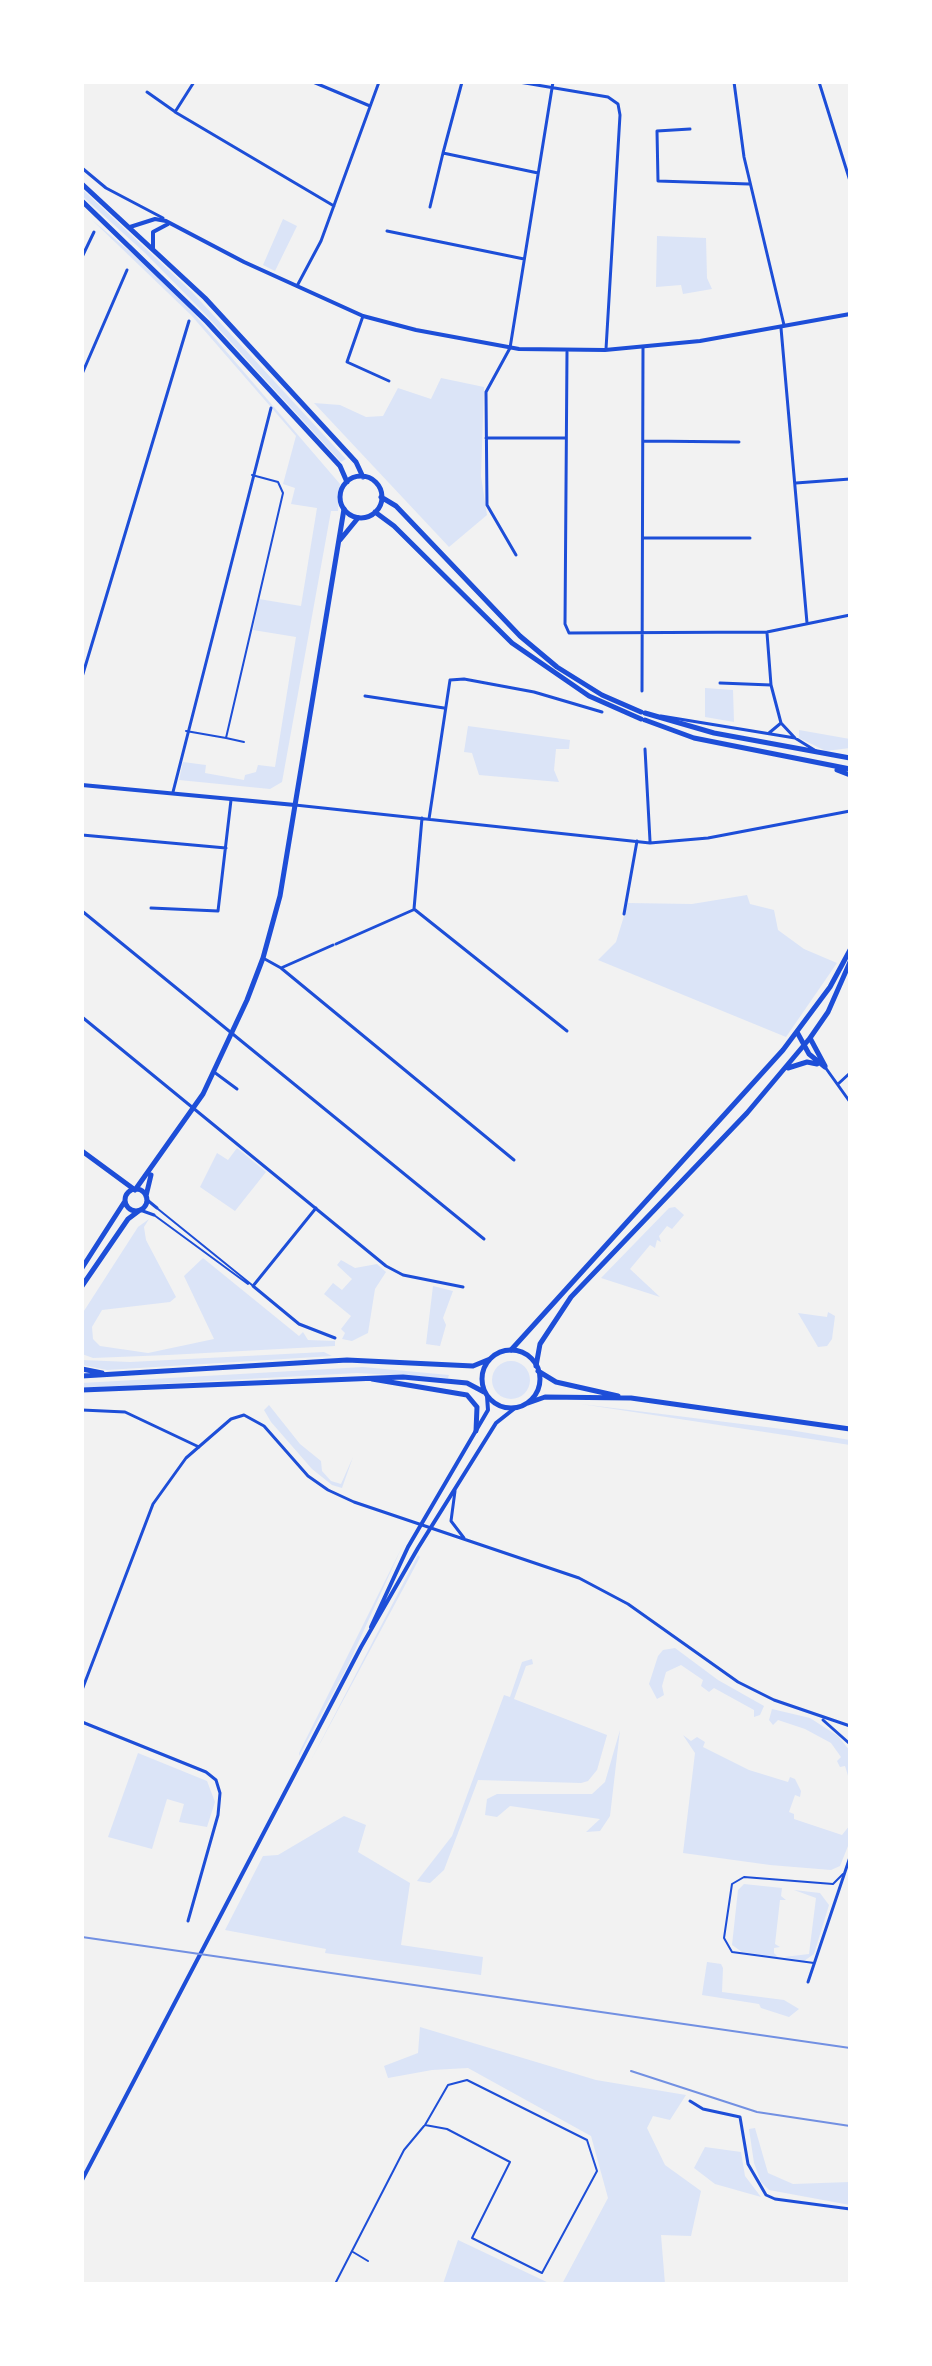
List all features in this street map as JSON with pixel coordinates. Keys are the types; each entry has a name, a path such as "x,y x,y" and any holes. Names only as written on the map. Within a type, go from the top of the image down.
{"main road":[{"path":"82,184 153,248 282,380 356,462 363,477"},
{"path":"82,201 207,322 340,466 347,482"},
{"path":"82,1268 126,1198 154,1167 193,1108 232,1034 263,958 280,896 344,509 340,493 347,482 363,477 374,481 381,497 396,506 520,636 557,667 602,695 694,738 850,772"},
{"path":"337,545 358,518 375,512 381,497"},
{"path":"344,509 358,518"},
{"path":"375,512 394,526 512,643 589,696 645,716 714,733 850,758"},
{"path":"82,1376 347,1360 473,1366 511,1350 525,1338 572,1279 662,1187 797,1032 830,987 850,950"},
{"path":"528,1403 538,1388 540,1344 571,1297 785,1069 828,1012 850,962"},
{"path":"797,1032 803,1046 825,1067"},
{"path":"810,1038 825,1067"},
{"path":"785,1069 807,1062 825,1067"},
{"path":"82,1151 114,1178 142,1192 146,1199"},
{"path":"82,1286 128,1219 140,1210 154,1167"},
{"path":"114,1178 131,1210 140,1210"},
{"path":"511,1350 524,1354 556,1382 631,1398 850,1429"},
{"path":"486,1394 482,1374 490,1359"},
{"path":"82,1369 118,1375"},
{"path":"82,1390 363,1377 467,1383 499,1406 515,1408 545,1397 631,1398"},
{"path":"363,1377 467,1395 477,1407 476,1431"}],"street":[{"path":"175,112 194,82"},
{"path":"313,82 370,106"},
{"path":"297,286 321,241 379,82"},
{"path":"430,207 462,82"},
{"path":"519,82 608,97 619,109 605,350"},
{"path":"516,555 488,512 484,488 487,388 506,361 510,348 553,82"},
{"path":"734,82 749,184 783,327 807,623"},
{"path":"819,82 850,181"},
{"path":"147,92 175,112 334,206"},
{"path":"690,129 657,131 658,181 749,184"},
{"path":"443,153 538,173"},
{"path":"82,168 106,188 146,207 173,225 363,316 510,348 567,352 643,347 850,314"},
{"path":"130,227 155,219 166,221"},
{"path":"153,248 156,229 173,225"},
{"path":"387,231 524,259"},
{"path":"82,257 94,232"},
{"path":"82,374 127,270"},
{"path":"363,316 347,362 389,381"},
{"path":"82,677 189,321"},
{"path":"642,691 643,347"},
{"path":"567,352 566,628 575,635 767,632 850,615"},
{"path":"173,792 186,731 271,408"},
{"path":"485,438 566,438"},
{"path":"644,441 739,442"},
{"path":"796,483 850,479"},
{"path":"644,538 750,538"},
{"path":"767,632 771,685 781,723 795,738 819,752"},
{"path":"429,819 450,680 534,692 602,712"},
{"path":"720,683 771,685"},
{"path":"365,696 444,708"},
{"path":"645,716 795,738"},
{"path":"769,734 781,723"},
{"path":"645,749 650,843"},
{"path":"82,785 650,843 679,842 850,811"},
{"path":"151,908 218,911 231,800"},
{"path":"414,909 422,818"},
{"path":"82,835 226,848"},
{"path":"624,914 637,841"},
{"path":"679,842 681,850"},
{"path":"281,968 414,909"},
{"path":"414,909 567,1031"},
{"path":"82,911 484,1239"},
{"path":"263,958 281,968 514,1160"},
{"path":"82,1017 394,1271 463,1287"},
{"path":"825,1067 850,1102"},
{"path":"214,1072 237,1089"},
{"path":"837,1084 850,1073"},
{"path":"146,1199 157,1208"},
{"path":"316,1208 253,1286 299,1324 335,1338"},
{"path":"140,1210 154,1215"},
{"path":"82,2180 289,1787 421,1525 488,1410 486,1394"},
{"path":"361,1647 496,1423 515,1408"},
{"path":"82,1410 125,1412 199,1447"},
{"path":"82,1690 153,1504 173,1474 199,1447 240,1415 255,1418 308,1476 328,1490 470,1542 562,1570 609,1592 738,1682 820,1717 850,1726"},
{"path":"455,1491 451,1504 452,1524 470,1542"},
{"path":"820,1717 850,1744"},
{"path":"82,1722 206,1772 216,1780 220,1793 218,1815 188,1921"},
{"path":"808,1982 850,1857"},
{"path":"690,2101 703,2109 740,2117 748,2164 766,2195 775,2199 850,2209"}],"lane":[{"path":"226,738 283,493 278,482 252,475"},
{"path":"186,731 244,742"},
{"path":"157,1208 253,1286"},
{"path":"154,1215 253,1286"},
{"path":"815,1963 739,1955 727,1947 724,1938 734,1881 744,1877 833,1884 846,1870"},
{"path":"335,2284 404,2150 425,2125 448,2085 467,2080 587,2140 597,2171 542,2273 472,2238 510,2162 447,2129 425,2125"},
{"path":"352,2252 368,2261"}],"shaded area":[{"path":"82,189 192,292 346,459 341,462 207,316 145,253 82,196"},
{"path":"283,219 297,226 275,271 263,265"},
{"path":"92,220 151,269 195,315 340,484 338,511 331,511 282,782 270,789 179,780 183,762 206,765 205,773 244,780 245,775 256,772 258,765 275,767 296,637 253,630 259,599 301,606 317,508 291,504 295,488 283,484 296,436 191,315"},
{"path":"657,236 706,238 707,278 712,289 683,294 681,285 656,287"},
{"path":"441,378 484,387 481,476 487,515 449,547 314,403 340,405 366,417 383,416 398,388 431,399"},
{"path":"705,688 733,690 734,722 705,717"},
{"path":"468,726 570,740 569,749 556,749 554,770 559,782 479,775 472,753 464,752"},
{"path":"799,730 850,739 850,748 826,751 799,738"},
{"path":"747,895 750,904 774,910 778,930 804,949 837,963 786,1037 598,960 616,942 628,903 692,904"},
{"path":"237,1148 266,1172 235,1211 200,1187 217,1153 228,1160"},
{"path":"675,1207 684,1215 672,1229 667,1226 659,1236 661,1242 657,1240 655,1248 650,1245 630,1269 660,1297 601,1278 669,1208"},
{"path":"149,1219 144,1227 146,1240 176,1297 170,1302 102,1310 92,1327 93,1339 100,1346 148,1353 214,1339 184,1276 203,1258 299,1336 303,1332 308,1340 335,1341 335,1346 93,1358 82,1354 82,1314 138,1227"},
{"path":"341,1260 355,1268 377,1264 386,1272 375,1289 368,1333 352,1341 342,1339 345,1333 341,1329 351,1316 324,1294 333,1283 342,1290 352,1279 337,1265"},
{"path":"433,1286 453,1291 443,1318 446,1325 440,1346 426,1344"},
{"path":"828,1312 835,1316 832,1339 827,1346 818,1347 798,1313 827,1317"},
{"path":"324,1352 332,1356 107,1370 82,1365 82,1360 130,1362"},
{"path":"511,1361 524,1367 530,1380 524,1393 511,1399 498,1393 492,1380 498,1367"},
{"path":"363,1367 449,1375 448,1378 357,1373 82,1388 82,1383"},
{"path":"581,1404 790,1430 850,1440 850,1445"},
{"path":"269,1405 300,1444 321,1461 322,1471 331,1481 341,1484 353,1457 342,1488 332,1485 312,1469 271,1422 264,1410"},
{"path":"402,1547 348,1665 299,1756 299,1753"},
{"path":"418,1555 420,1557 310,1762"},
{"path":"675,1648 718,1680 764,1706 760,1715 754,1717 754,1710 714,1688 709,1692 701,1686 703,1680 681,1665 666,1672 662,1686 664,1695 657,1699 649,1684 658,1656 663,1650"},
{"path":"532,1659 533,1664 526,1666 514,1699 607,1735 597,1770 588,1781 581,1783 478,1780 444,1870 430,1883 417,1881 452,1836 504,1695 510,1697 522,1662"},
{"path":"772,1709 810,1718 838,1736 850,1751 850,1782 845,1766 840,1767 837,1761 841,1757 831,1743 805,1729 778,1720 773,1725 769,1720"},
{"path":"620,1730 610,1816 600,1831 586,1832 600,1819 510,1806 497,1817 485,1815 487,1799 497,1794 592,1794 605,1782"},
{"path":"683,1735 691,1741 697,1737 705,1742 703,1747 749,1770 788,1782 790,1777 795,1779 801,1791 800,1797 795,1795 789,1812 794,1814 794,1819 842,1835 850,1825 850,1841 840,1866 831,1870 770,1865 683,1853 695,1753"},
{"path":"138,1753 207,1781 215,1802 207,1827 179,1822 184,1804 167,1799 152,1849 108,1837"},
{"path":"344,1816 366,1825 358,1852 410,1883 401,1945 483,1957 481,1975 325,1953 326,1949 225,1930 263,1856 278,1855"},
{"path":"744,1884 782,1888 781,1896 786,1900 780,1900 775,1944 780,1947 774,1948 778,1957 742,1952 732,1945 738,1890"},
{"path":"794,1890 820,1893 829,1905 814,1954 804,1961 784,1957 809,1954 816,1898"},
{"path":"707,1962 721,1964 723,1968 722,1992 784,2000 799,2009 789,2017 761,2008 759,2004 702,1995"},
{"path":"420,2027 596,2080 686,2095 670,2120 653,2116 647,2128 665,2165 701,2191 691,2236 661,2235 665,2284 562,2284 608,2198 591,2136 468,2068 432,2070 388,2078 384,2066 418,2053"},
{"path":"755,2128 768,2173 793,2184 850,2182 850,2205 769,2190 761,2182 754,2163 749,2129"},
{"path":"705,2147 741,2152 745,2176 761,2197 715,2184 694,2168"},
{"path":"458,2240 551,2284 443,2284"}],"railway":[{"path":"82,1937 850,2048"},
{"path":"631,2071 757,2112 850,2126"}]}
